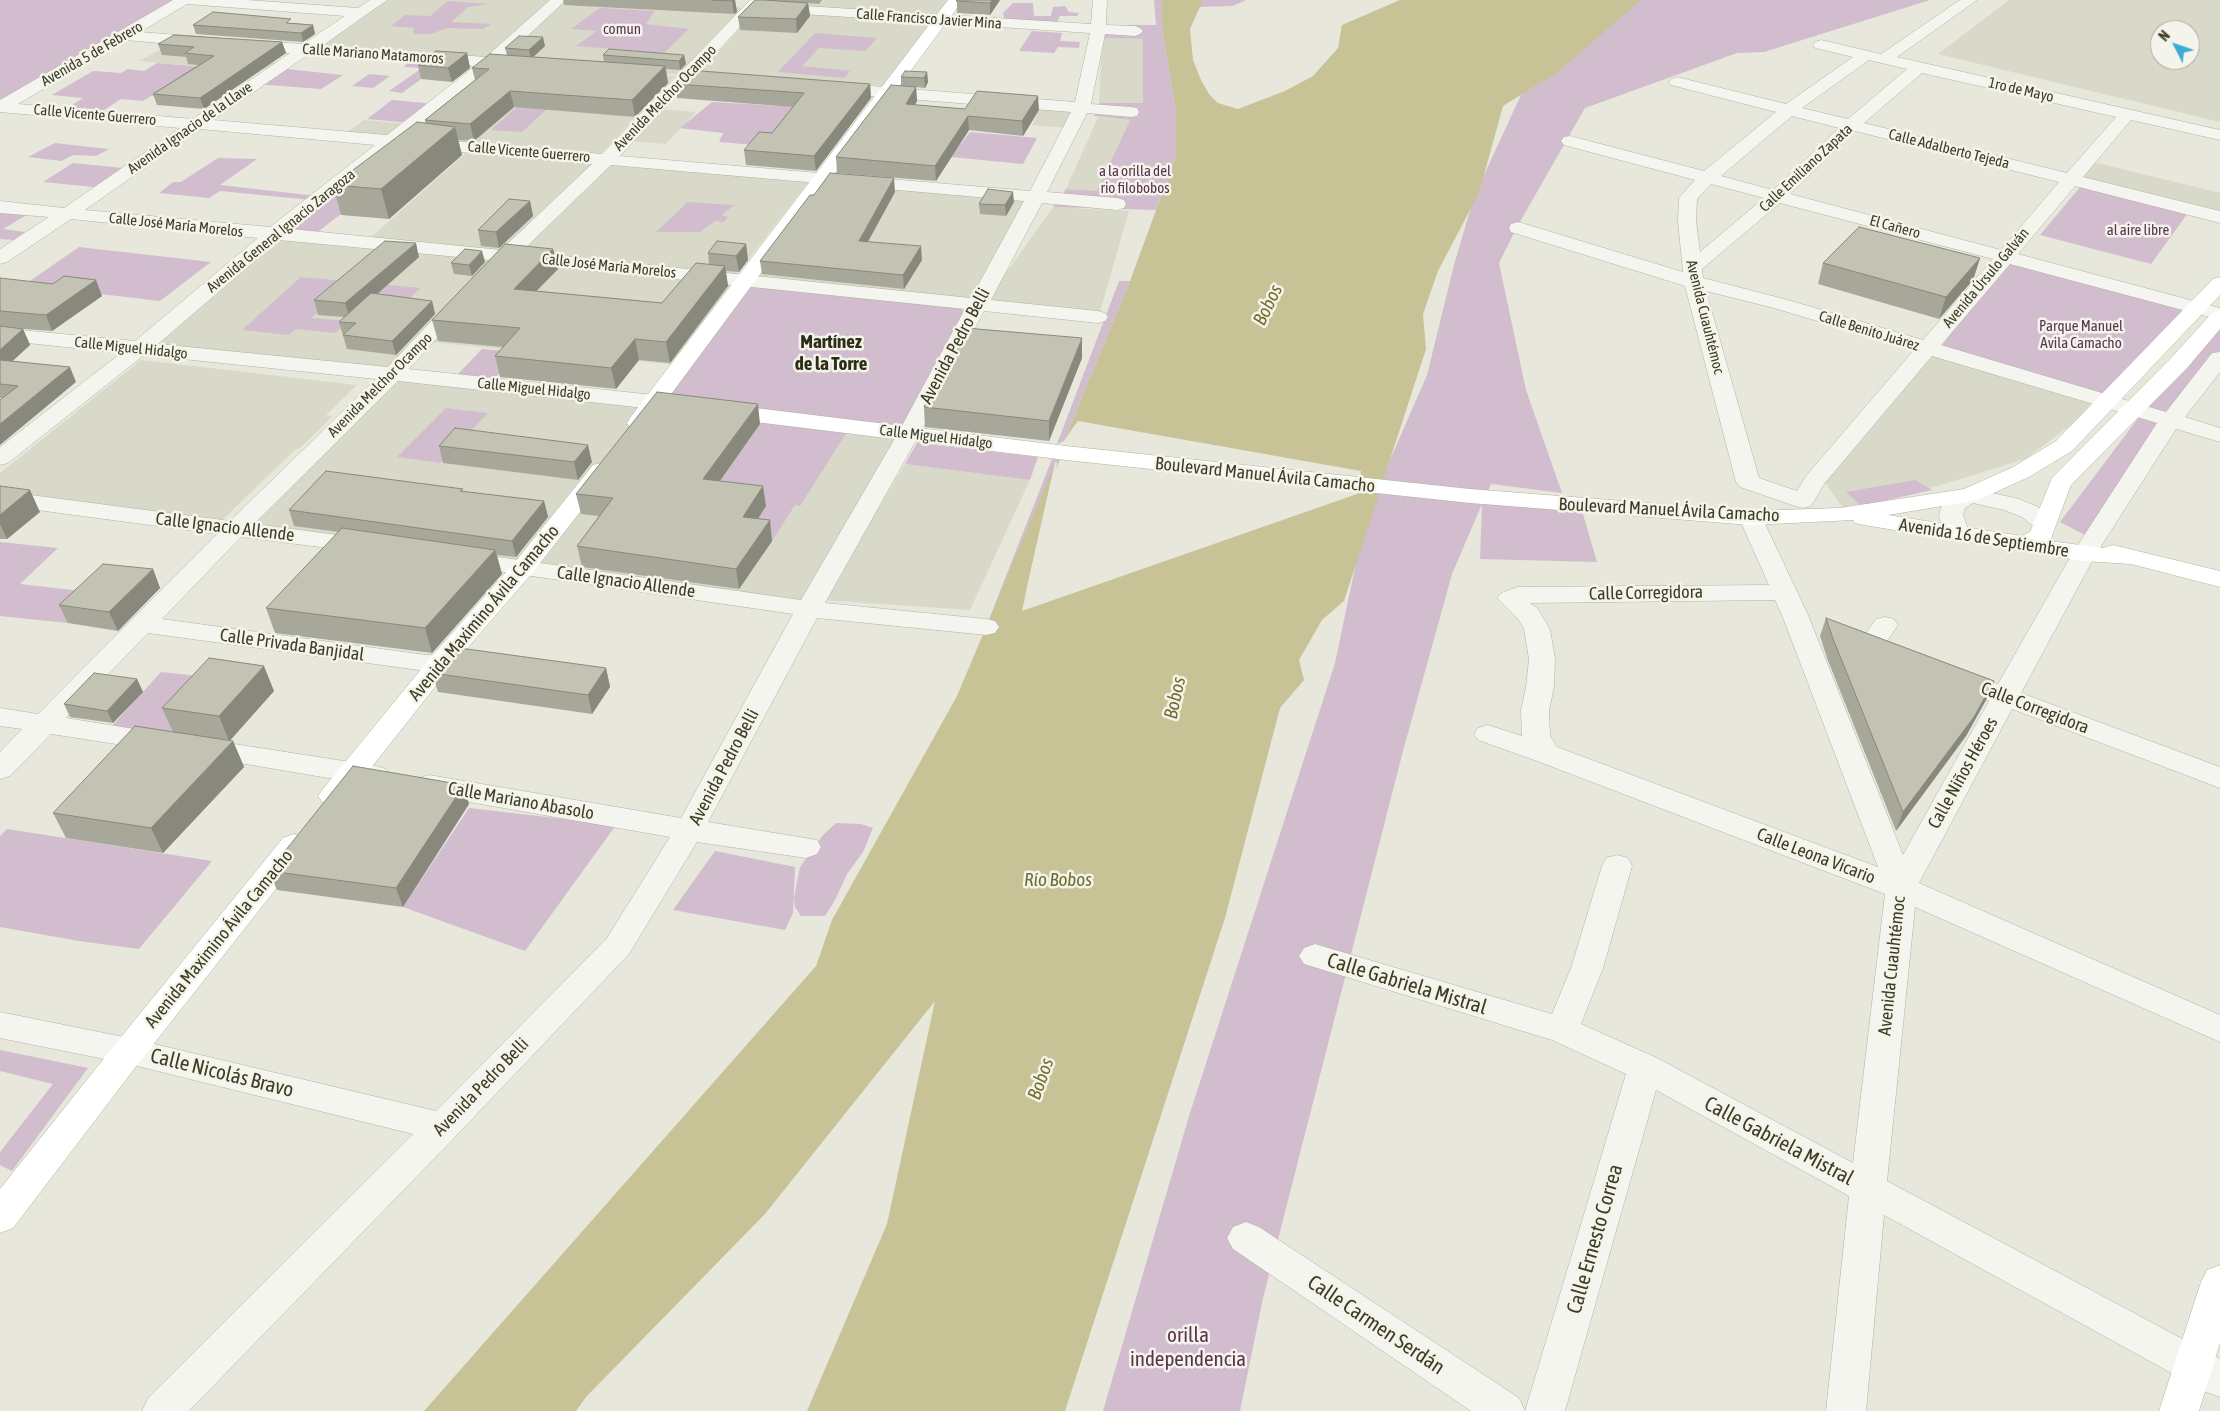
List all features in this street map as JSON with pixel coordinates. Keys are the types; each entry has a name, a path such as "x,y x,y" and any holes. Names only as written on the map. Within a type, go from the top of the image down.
{"main road":[{"name":"Avenida Maximino Ávila Camacho","path":"0,1217 129,1051 441,662 524,568 619,447 664,403 747,280 943,20 956,0"},
{"name":"Boulevard Manuel Ávila Camacho","path":"1066,453 1470,496 1751,518 1808,508 1840,515 1970,495 2021,472 2064,446 2220,283"},
{"path":"2021,544 2041,536 2045,530 2045,523 2060,483 2131,409 2179,364 2220,315"},
{"name":"Calle Miguel Hidalgo","path":"703,408 1066,453"},
{"name":"Avenida 16 de Septiembre","path":"1840,515 2021,544 2087,549 2220,579"},
{"name":"Avenida 16 de Septiembre","path":"2045,523 2087,549"},
{"path":"2179,1411 2206,1372 2220,1282"}],"street":[{"path":"186,0 361,13"},
{"name":"Avenida 5 de Febrero","path":"0,107 186,0"},
{"name":"Avenida Ignacio de la Llave","path":"0,258 67,214 196,123 308,50 380,0"},
{"name":"Avenida General Ignacio Zaragoza","path":"0,458 139,349 274,234 490,62 559,0"},
{"name":"Avenida Pedro Belli","path":"162,1411 443,1127 618,946 690,830 809,609 978,304 1082,106 1098,30 1100,0"},
{"name":"Avenida Cuauhtémoc","path":"1808,508 1748,482 1692,275 1686,221 1688,198 1707,178 1788,110 1970,0"},
{"name":"Calle Francisco Javier Mina","path":"747,4 943,20 1135,31"},
{"name":"Avenida Melchor Ocampo","path":"0,769 237,527 393,374 478,283 607,159 685,77 747,4"},
{"name":"Calle Mariano Matamoros","path":"123,35 537,66"},
{"name":"1ro de Mayo","path":"1822,45 2220,135"},
{"name":"Calle Emiliano Zapata","path":"1692,275 1710,254 1777,196 1851,126 1918,67"},
{"name":"Calle Adalberto Tejeda","path":"1677,82 2220,217"},
{"path":"820,87 1082,106 1131,112"},
{"name":"Calle Vicente Guerrero","path":"0,107 1117,204"},
{"name":"Avenida Úrsulo Galván","path":"1808,508 1814,481 2004,256 2128,114"},
{"name":"El Cañero","path":"1570,141 2220,315"},
{"name":"Calle José María Morelos","path":"0,207 747,280 1098,317"},
{"name":"Calle Benito Juárez","path":"1518,228 1692,275 1781,304 2220,435"},
{"name":"Calle Miguel Hidalgo","path":"0,334 664,403"},
{"name":"Calle Niños Héroes","path":"1901,888 2087,549 2170,421 2220,358"},
{"path":"1958,534 1952,524 1951,515 1953,507 1959,500 1970,495 2011,504 2030,512 2045,523"},
{"name":"Calle Ignacio Allende","path":"0,498 237,527 395,549"},
{"name":"Avenida Cuauhtémoc","path":"1751,518 1789,603 1901,888 1846,1411"},
{"name":"Calle Ignacio Allende","path":"444,556 809,609 986,627"},
{"name":"Calle Corregidora","path":"1547,754 1536,736 1535,710 1540,687 1542,659 1537,629 1528,614 1510,598 1518,595 1789,603 1838,631 1878,635 1898,655"},
{"name":"Calle Privada Banjidal","path":"143,624 426,663 441,662"},
{"name":"Calle Corregidora","path":"1960,679 2220,778"},
{"name":"Calle Mariano Abasolo","path":"0,717 353,772 690,830 806,847"},
{"name":"Calle Leona Vicario","path":"1488,734 1547,754 1901,888 2220,1029"},
{"path":"1562,1030 1587,968 1618,866"},
{"name":"Calle Gabriela Mistral","path":"1315,956 1562,1030 1644,1068 2206,1372"},
{"name":"Calle Nicolás Bravo","path":"0,1025 129,1051 443,1127"},
{"name":"Calle Ernesto Correa","path":"1545,1411 1644,1068"},
{"name":"Calle Carmen Serdán","path":"1246,1238 1506,1411"}],"shaded area":[{"path":"386,0 558,0 485,60 318,48"},
{"path":"565,0 628,0 746,8 683,75 498,60"},
{"path":"761,0 950,0 938,17 756,5"},
{"path":"2009,0 2220,0 2220,122 1938,54"},
{"path":"756,11 931,22 886,86 698,74"},
{"path":"1102,38 1143,39 1143,103 1099,103"},
{"path":"160,50 277,63 268,69 221,65 214,68 139,61"},
{"path":"497,62 675,76 597,158 394,140"},
{"path":"1041,107 1077,111 1068,128 1032,125"},
{"path":"659,109 696,112 666,144 628,141"},
{"path":"1098,117 1130,120 1097,191 1066,189"},
{"path":"364,120 410,124 393,137 346,133"},
{"path":"469,150 599,161 503,254 368,240"},
{"path":"607,159 810,180 737,274 514,256"},
{"path":"2090,161 2220,193 2220,216 2074,179"},
{"path":"830,182 1029,198 974,301 755,277"},
{"path":"1053,207 1129,211 1100,312 986,301"},
{"path":"279,238 496,257 389,369 147,347"},
{"path":"504,262 739,282 678,365 427,342"},
{"path":"1931,353 2102,402 2025,459 1941,485 1843,508 1824,481"},
{"path":"141,360 357,385 326,415 333,416 221,521 0,493 0,473"},
{"path":"395,378 648,406 519,561 249,525"},
{"path":"659,407 905,436 808,603 533,565"},
{"path":"905,464 1030,480 970,610 823,600"}],"green space":[{"path":"0,0 188,0 0,108"},
{"name":"a la orilla del rio filobobos","path":"1154,0 1162,0 1162,27 1176,111 1176,156 1156,210 1053,207 1066,189 1097,191 1130,120 1094,116 1099,103 1143,103 1143,39 1102,38 1103,25 1156,25"},
{"path":"1201,0 1246,0 1233,6 1196,7"},
{"name":"orilla independencia","path":"1609,0 1930,0 1764,52 1737,53 1585,108 1517,227 1499,263 1526,390 1562,493 1491,484 1483,503 1582,511 1597,562 1480,559 1482,504 1452,574 1403,751 1263,1298 1240,1411 1103,1411 1189,1116 1335,663 1366,515 1427,375 1454,265 1474,197 1537,60"},
{"path":"448,1 488,4 468,7 451,22 491,24 483,29 447,28 431,34 413,34 414,28 391,26 405,15 430,16"},
{"path":"1013,3 1033,3 1034,16 1051,16 1053,7 1065,6 1069,12 1079,13 1077,16 1060,16 1055,26 1005,24 1003,13"},
{"name":"comun","path":"600,8 655,11 646,24 689,29 664,53 576,46 597,31 571,29"},
{"path":"1032,31 1062,33 1060,41 1080,42 1079,48 1058,47 1054,53 1019,51"},
{"path":"815,33 877,38 865,51 819,48 802,66 850,71 845,78 778,72"},
{"path":"409,61 443,63 402,93 389,91 422,68 404,67"},
{"path":"157,63 214,68 195,100 151,96 143,101 121,99 104,110 69,107 83,98 52,95 93,71 121,73 128,69 144,71"},
{"path":"278,68 343,75 321,89 254,84"},
{"path":"369,74 390,76 373,88 352,86"},
{"path":"543,83 573,85 522,132 491,130"},
{"path":"392,100 435,104 411,123 367,119"},
{"path":"712,102 798,107 767,146 719,142 723,133 680,128"},
{"path":"970,132 1037,138 1023,164 951,157"},
{"path":"55,143 109,149 96,156 73,155 61,161 28,157"},
{"path":"389,147 423,151 315,234 278,235"},
{"path":"218,158 257,159 220,185 317,196 312,200 220,191 209,198 159,193 173,182 181,182"},
{"path":"73,163 123,168 94,187 43,182"},
{"name":"al aire libre","path":"2081,186 2188,213 2151,264 2040,235"},
{"path":"688,202 734,205 722,215 728,217 724,222 715,221 700,232 656,232"},
{"path":"0,210 30,213 3,229 25,232 14,240 0,239"},
{"path":"79,247 211,262 160,301 24,285"},
{"name":"Parque Manuel Avila Camacho","path":"2006,257 2186,306 2103,399 1939,350"},
{"path":"301,277 421,288 402,305 333,299 311,318 351,321 335,333 296,329 289,335 242,330"},
{"path":"1119,281 1130,281 1064,441 1057,444"},
{"path":"750,282 977,304 909,428 659,401"},
{"path":"2220,322 2220,353 2169,420 2143,411"},
{"path":"482,349 519,352 494,379 457,375"},
{"path":"446,408 488,413 440,463 397,457"},
{"path":"2142,413 2169,421 2087,536 2060,522"},
{"path":"762,422 847,432 800,506 795,505 772,541 746,537 766,506 707,499"},
{"path":"917,443 1038,457 1030,480 905,464"},
{"path":"1052,459 1060,460 986,627 1006,576"},
{"path":"1915,480 1932,490 1861,506 1846,492"},
{"path":"0,542 58,548 20,584 99,593 68,623 0,616"},
{"path":"161,672 217,678 169,734 111,727"},
{"path":"469,808 616,825 525,951 403,907"},
{"path":"836,823 861,824 873,828 863,852 847,874 825,916 801,916 795,907 794,898 800,867 823,835"},
{"path":"7,829 212,861 139,949 79,941 0,927 0,836"},
{"path":"715,851 795,867 793,913 785,930 673,910"},
{"path":"0,1050 88,1068 12,1171 0,1165 0,1152 53,1084 0,1071"}],"water":[{"name":"Río Bobos","path":"1162,0 1203,0 1190,29 1193,60 1209,94 1218,103 1238,109 1285,91 1313,76 1338,48 1342,25 1400,0 1641,0 1559,71 1503,106 1479,193 1438,271 1423,314 1426,349 1344,601 1322,620 1299,660 1304,680 1280,708 1225,918 1065,1411 807,1411 887,1224 935,1001 765,1214 586,1397 576,1411 424,1411 816,966 832,920 957,696 1055,463 1024,600 1077,422 1064,441 1130,281 1176,156 1176,111 1162,27"}],"pier":[{"path":"1078,421 1361,471 1357,494 1022,611 1055,463 1056,461 1057,464 1040,539 1071,435 1066,443 1063,443"}],"building":[{"path":"755,0 808,3 796,19 738,17"},
{"path":"957,0 992,0 990,3"},
{"path":"213,12 291,19 286,23 313,25 301,33 193,25"},
{"path":"174,35 282,42 200,98 153,94 214,56 185,53 194,47 158,44"},
{"path":"519,36 543,37 529,50 505,48"},
{"path":"609,49 684,55 679,61 603,55"},
{"path":"436,51 467,53 448,68 418,65"},
{"path":"490,54 665,66 632,100 510,91 470,124 425,120 489,69 472,68"},
{"path":"688,70 870,84 814,156 744,150 759,132 772,133 804,93 675,84"},
{"path":"905,71 927,72 924,78 901,77"},
{"path":"891,85 916,87 906,104 965,109 977,91 1038,96 1022,121 968,116 935,166 836,157"},
{"path":"417,122 455,127 381,189 333,185"},
{"path":"830,173 894,178 859,241 921,246 903,275 760,261 810,195 814,195"},
{"path":"988,189 1013,192 1005,205 979,204"},
{"path":"509,199 530,201 496,232 478,230"},
{"path":"1859,227 1980,258 1946,297 1823,263"},
{"path":"385,241 416,243 345,303 314,300"},
{"path":"717,241 746,244 736,256 708,253"},
{"path":"505,244 553,249 514,289 662,303 696,263 725,266 666,342 635,339 611,368 495,356 520,328 432,320"},
{"path":"465,249 482,251 469,265 451,263"},
{"path":"64,276 96,280 46,315 0,311 0,278 53,284"},
{"path":"371,293 432,301 392,341 343,335 356,323 339,322"},
{"path":"0,326 23,329 0,350"},
{"path":"966,328 1082,338 1049,421 924,407"},
{"path":"0,360 70,367 0,424 0,400 18,386 0,384"},
{"path":"657,392 758,404 703,479 763,486 743,517 770,520 736,569 577,546 613,498 576,494"},
{"path":"455,428 588,445 574,462 439,446"},
{"path":"326,471 463,489 460,491 544,501 512,541 289,510"},
{"path":"0,486 30,490 0,515"},
{"path":"342,528 495,550 425,628 266,608"},
{"path":"103,564 153,569 109,612 59,605"},
{"path":"1826,618 1994,681 1974,717 1903,812 1833,639"},
{"path":"452,647 606,668 588,695 432,673"},
{"path":"209,658 264,666 219,716 162,708"},
{"path":"94,673 137,679 107,711 64,704"},
{"path":"135,726 233,741 151,828 53,813"},
{"path":"353,766 464,785 396,888 269,871"}],"district":[{"name":"Martínez de la Torre","path":"831,353"}],"water label":[{"name":"Bobos","path":"1268,305"},
{"name":"Bobos","path":"1175,698"},
{"name":"Bobos","path":"1041,1079"}]}
